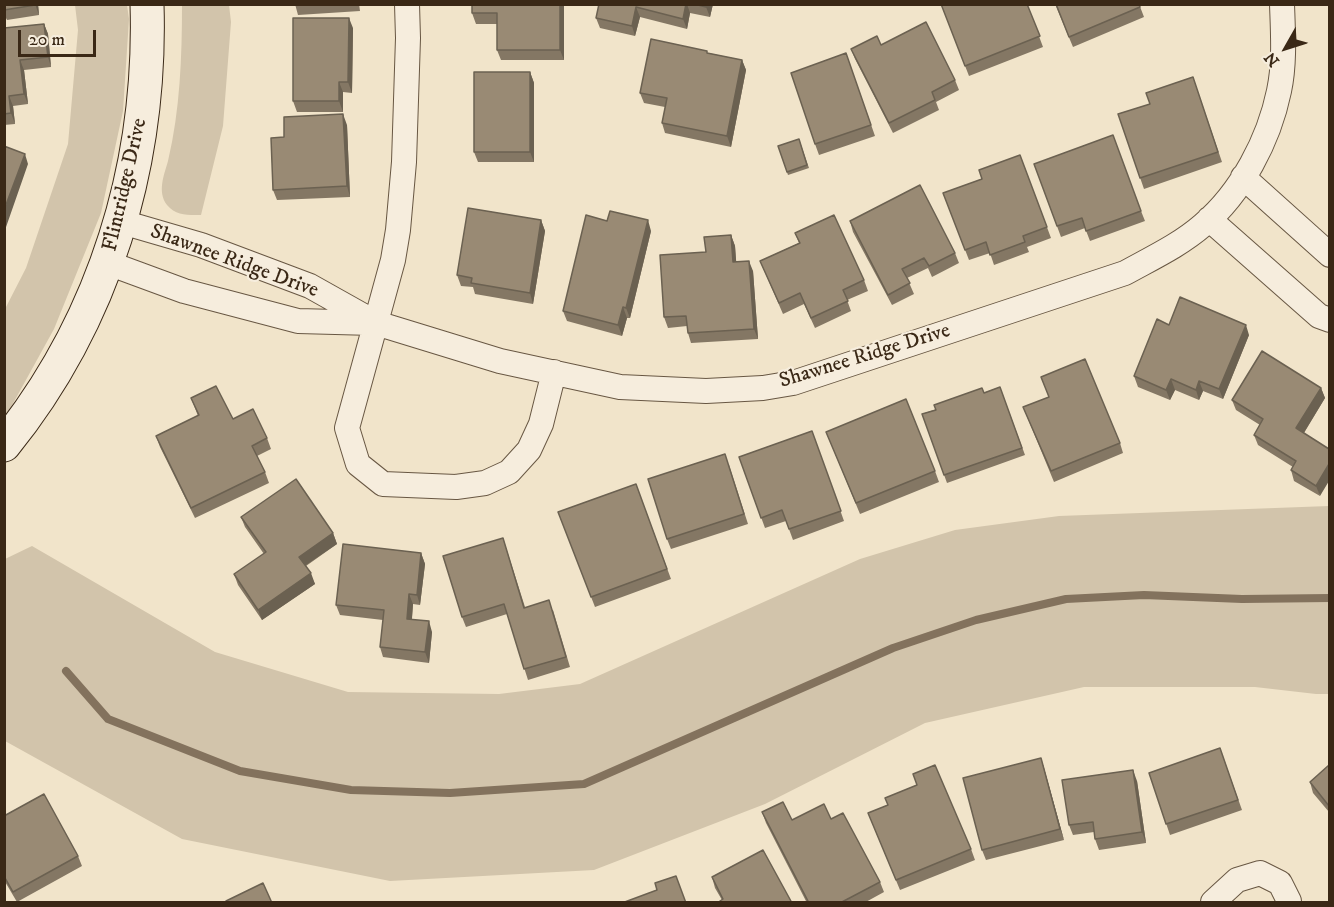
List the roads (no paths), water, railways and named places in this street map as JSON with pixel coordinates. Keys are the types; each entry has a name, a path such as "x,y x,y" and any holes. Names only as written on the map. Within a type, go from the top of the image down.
{"street":[{"name":"Flintridge Drive","path":"4,445 40,396 70,344 108,263 122,222 144,108 148,38 147,4"},
{"path":"407,4 404,162 399,219 393,260 347,428 358,464 383,484 456,487 485,483 509,472 529,450 542,424 554,372"},
{"name":"Shawnee Ridge Drive","path":"122,222 201,245 310,286 376,323 500,361 620,387 678,392 763,388 793,383 1125,273 1173,246 1216,212 1243,177 1258,152 1280,90 1284,40 1282,4"},
{"path":"1243,177 1329,255"},
{"path":"1216,212 1319,316 1329,321"},
{"name":"Shawnee Ridge Drive","path":"108,263 184,291 298,321 376,323"},
{"path":"1213,903 1237,880 1260,873 1284,893"}],"waterway":[{"path":"66,671 108,719 240,771 351,790 450,793 584,784 893,648 976,620 1066,599 1144,595 1242,599 1330,598"}]}
